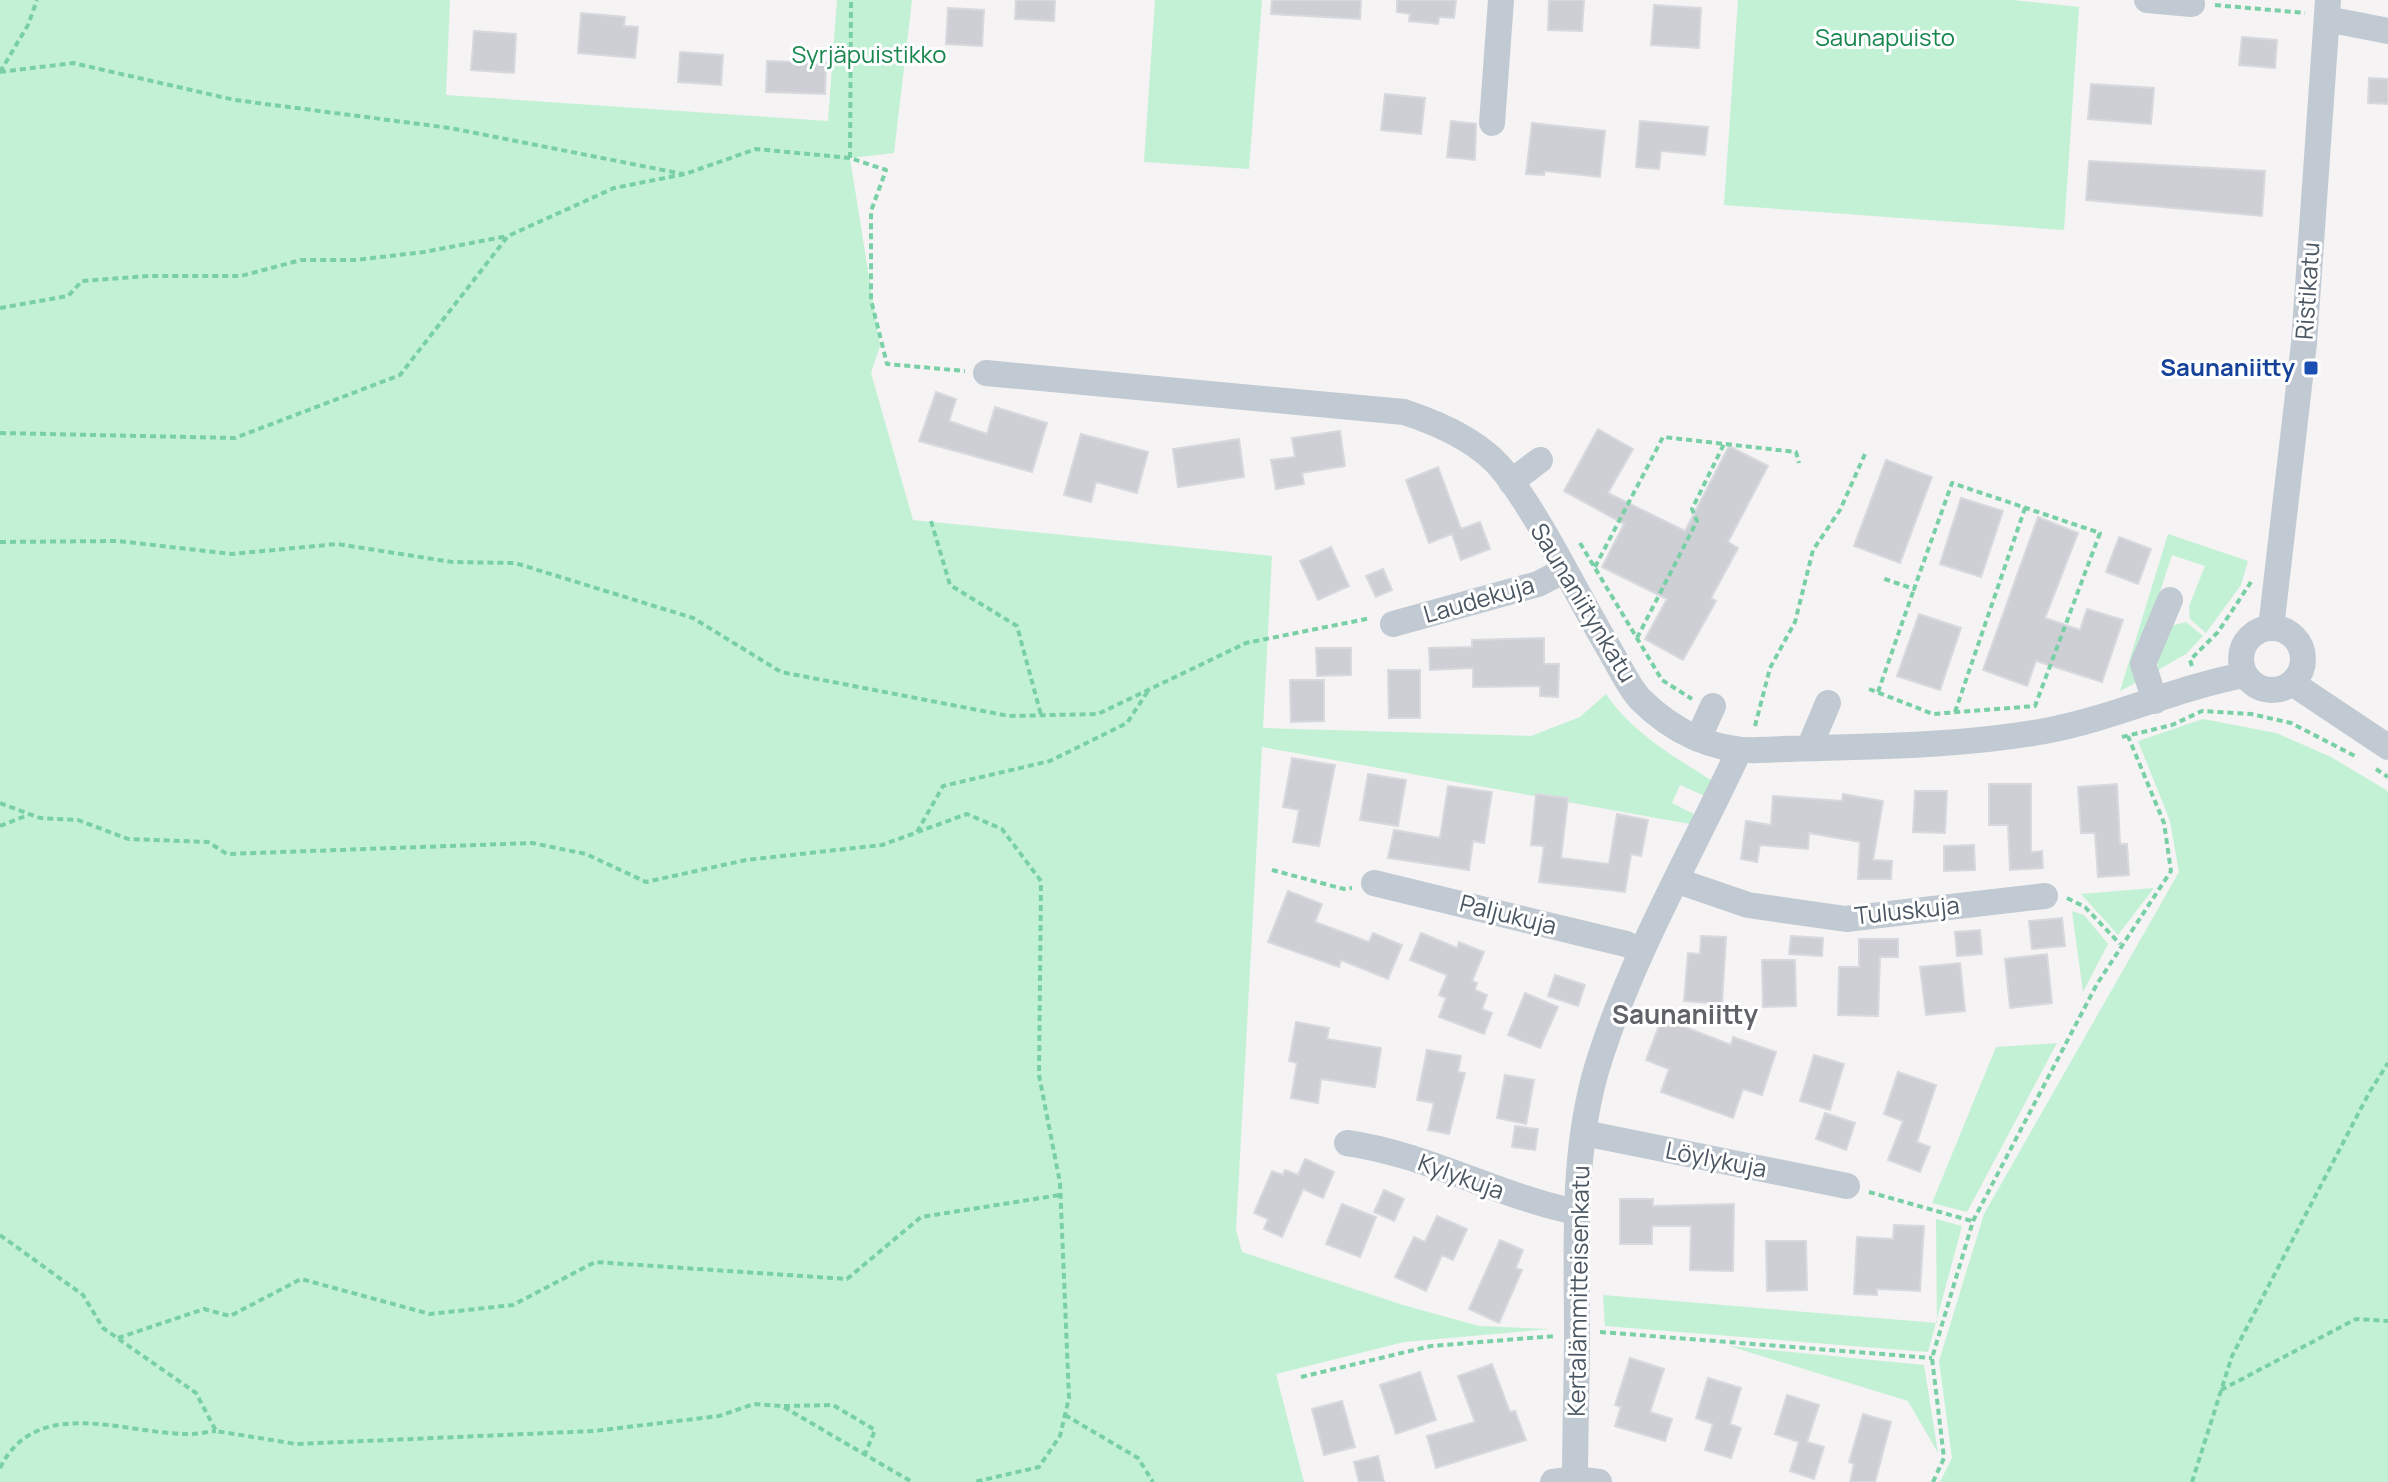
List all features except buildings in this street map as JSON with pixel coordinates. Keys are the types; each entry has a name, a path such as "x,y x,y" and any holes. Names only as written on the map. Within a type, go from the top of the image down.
{"street":[{"path":"1492,123 1501,0"},
{"path":"2147,0 2192,4"},
{"path":"2316,14 2388,31"},
{"name":"Ristikatu","path":"2271,628 2304,343 2316,14"},
{"name":"Saunaniitynkatu","path":"986,373 1404,412 1459,434 1505,472 1638,697 1679,730 1698,739 1749,750 1938,743 2045,731 2155,701 2198,684 2244,675"},
{"path":"1511,482 1540,460"},
{"name":"Laudekuja","path":"1393,624 1538,584 1563,571"},
{"path":"2155,701 2143,664 2170,600"},
{"path":"2271,628 2290,634 2301,648 2301,670 2292,683 2274,691 2263,690 2244,675 2241,650 2247,640 2261,630 2271,628"},
{"path":"2292,683 2388,747"},
{"path":"1809,748 1828,703"},
{"path":"1698,739 1712,708"},
{"name":"Kertalämmitteisenkatu","path":"1576,1481 1586,1333 1576,1212 1584,1133 1600,1057 1641,951 1749,750"},
{"name":"Tuluskuja","path":"1678,881 1748,905 1846,919 2045,896"},
{"name":"Paljukuja","path":"1374,883 1626,944 1641,951"},
{"name":"Löylykuja","path":"1584,1133 1847,1186"},
{"name":"Kylykuja","path":"1347,1143 1375,1147 1537,1204 1576,1212"}],"path":[{"path":"0,72 28,25 37,0"},
{"path":"850,158 851,0"},
{"path":"2307,0 2316,14"},
{"path":"2192,4 2316,14"},
{"path":"0,72 73,63 235,100 450,128 608,156 685,174"},
{"path":"0,308 68,296 82,281 148,276 241,276 301,260 396,256 508,236 614,188 685,174 756,149 850,158 886,170 871,211 871,300 887,364 986,373"},
{"path":"0,433 235,438 400,375 508,236"},
{"path":"1595,567 1663,437 1796,452 1799,463"},
{"path":"1637,638 1697,521 1692,509 1724,444"},
{"path":"1749,750 1770,668 1795,622 1813,550 1840,510 1865,454"},
{"path":"1869,689 1933,714 2035,706 2100,533 1952,483 1878,692"},
{"path":"1955,712 2025,508"},
{"path":"931,521 950,585 1017,626 1041,715"},
{"path":"0,542 118,541 232,554 337,544 452,562 515,563 693,618 781,672 1009,716 1098,714 1246,643 1367,617 1393,624"},
{"path":"1579,542 1662,680 1712,708"},
{"path":"1882,578 1914,589"},
{"path":"2202,711 2190,660 2218,632 2251,580"},
{"path":"916,832 943,786 1050,761 1127,723 1150,689"},
{"path":"2114,739 2172,725 2202,711 2251,714 2291,723 2388,777"},
{"path":"1933,1482 1944,1458 1932,1358 1973,1221 2120,944 2171,871 2164,823 2128,736"},
{"path":"0,803 30,814 78,820 128,839 208,842 227,854 532,843 586,854 646,882 746,860 882,845 967,814 1002,829 1041,881 1039,1075 1060,1195 1069,1398 1060,1436 1039,1467 974,1482"},
{"path":"0,826 30,814"},
{"path":"1272,870 1344,889 1374,883"},
{"path":"2045,896 2069,898 2085,907 2120,944"},
{"path":"2192,1482 2232,1356 2369,1093 2388,1063"},
{"path":"1847,1186 1973,1221"},
{"path":"118,1338 204,1309 230,1316 301,1279 430,1314 513,1305 595,1262 847,1279 921,1217 1060,1195"},
{"path":"0,1235 83,1295 103,1328 196,1393 216,1431"},
{"path":"2221,1390 2356,1319 2388,1321"},
{"path":"1301,1377 1431,1346 1586,1333 1932,1358"},
{"path":"0,1468 10,1447 49,1426 93,1422 186,1435 216,1431 296,1444 594,1431 719,1416 754,1404 833,1405 875,1430 865,1455"},
{"path":"782,1406 912,1482"},
{"path":"1065,1415 1138,1458 1153,1482"}],"green space":[{"name":"Syrjäpuistikko","path":"0,0 450,0 446,95 828,121 837,0 912,0 894,153 850,158 880,346 871,373 913,520 1272,556 1263,728 1531,736 1580,717 1606,694 1641,732 1714,782 1707,797 1680,785 1672,803 1694,814 1690,824 1262,747 1236,1230 1242,1252 1403,1305 1479,1326 1550,1329 1404,1342 1276,1374 1304,1482 0,1482"},
{"path":"1155,0 1262,0 1249,169 1144,162"},
{"name":"Saunapuisto","path":"1738,0 2013,0 2079,7 2064,230 1724,205"},
{"path":"2168,534 2248,561 2241,585 2206,633 2190,619 2189,606 2205,566 2172,555 2135,668 2139,681 2120,691"},
{"path":"2186,622 2203,636 2186,654 2158,670 2158,650 2171,626"},
{"path":"2203,719 2276,733 2331,757 2388,791 2388,1482 1940,1482 1952,1458 1939,1361 1984,1214 2179,872 2170,821 2138,741"},
{"path":"2154,888 2118,935 2081,894"},
{"path":"2072,911 2084,915 2108,944 2083,992"},
{"path":"2057,1043 1967,1212 1932,1203 1996,1047"},
{"path":"1936,1219 1962,1226 1937,1319"},
{"path":"1603,1295 1936,1323 1928,1352 1605,1326"},
{"path":"1729,1346 1924,1365 1938,1453 1908,1401"}],"place":[{"name":"Saunaniitty","path":"2311,368"}],"district":[{"name":"Saunaniitty","path":"1685,1015"}]}
